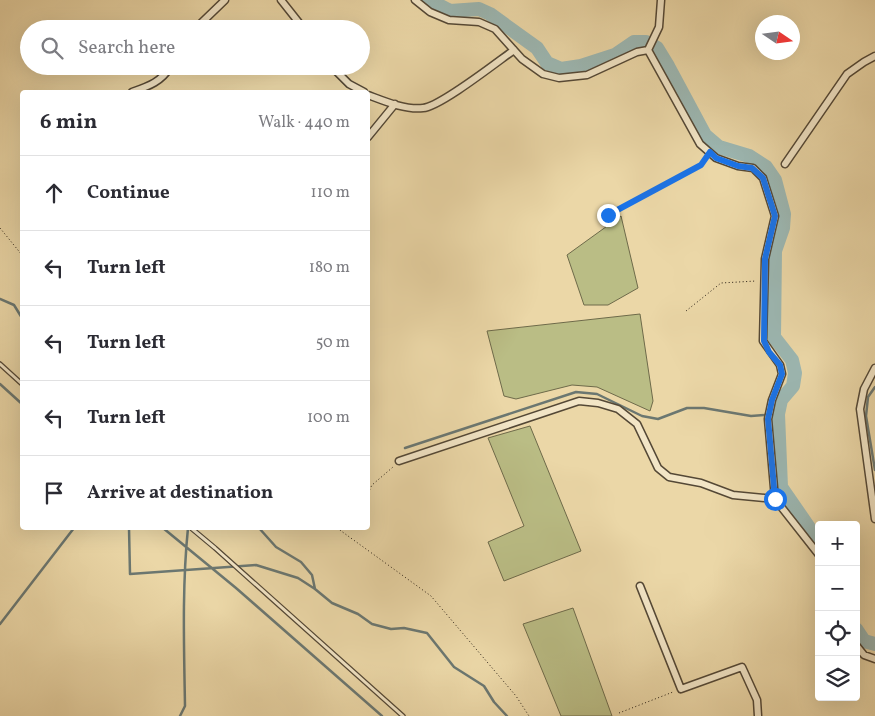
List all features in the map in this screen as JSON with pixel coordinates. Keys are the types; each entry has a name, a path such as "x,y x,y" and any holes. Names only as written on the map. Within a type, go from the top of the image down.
{"street":[{"path":"205,20 225,0"},
{"path":"282,0 297,20"},
{"path":"415,0 430,12 449,20 479,22 495,29 522,59 543,74 559,78 587,76 637,52 648,49 659,27 661,0"},
{"path":"648,49 700,144 716,158 738,166 752,168 763,178 775,216 765,259 764,341 769,352 780,365 782,374 772,400 768,419 775,499 815,550"},
{"path":"370,96 411,109 426,108 442,100 514,50"},
{"path":"785,164 847,74 875,56"},
{"path":"138,90 155,84 166,75"},
{"path":"340,75 349,84 360,90"},
{"path":"370,135 395,104"},
{"path":"875,368 864,389 860,408 875,519"},
{"path":"399,461 579,401 598,403 618,409 637,424 658,468 669,477 701,483 732,495 775,499"},
{"path":"640,586 681,689 742,667 757,700 758,716"},
{"path":"860,650 864,655 875,659"}],"lane":[{"path":"0,364 20,382"},
{"path":"194,530 403,716"}],"path":[{"path":"608,215 701,165 710,152"},
{"path":"0,228 20,253"},
{"path":"686,311 721,283 764,280"},
{"path":"370,489 399,461"},
{"path":"340,530 431,596 516,696 529,716"},
{"path":"619,713 681,689"}],"green space":[{"path":"621,216 638,288 608,305 584,305 567,255"},
{"path":"640,314 653,401 650,411 597,387 572,385 516,399 504,396 487,331"},
{"path":"530,426 581,551 504,581 488,542 524,526 488,438"},
{"path":"573,608 612,716 561,716 523,624"}],"waterway":[{"path":"429,0 450,11 479,9 490,14 537,48 547,63 561,69 581,66 615,55 634,42 646,42 657,48 705,135 719,147 749,156 766,167 775,180 784,214 783,228 775,251 774,337 792,360 795,373 793,386 781,400 778,414 781,487 815,536"},
{"path":"0,299 14,305 20,315"},
{"path":"0,384 20,402"},
{"path":"875,387 868,397 866,416 875,470"},
{"path":"405,448 576,392 597,394 642,416 658,419 687,408 704,408 751,416 778,414"},
{"path":"0,624 72,530"},
{"path":"129,530 130,574 256,565 298,578 315,589"},
{"path":"165,530 236,588 382,716"},
{"path":"180,716 185,706 184,594 188,530"},
{"path":"261,530 276,547 301,562 312,575 315,589 332,603 358,614 372,624 391,629 404,628 427,633 454,667 484,686 494,702 507,716"},
{"path":"860,635 864,641 875,644"}],"route":[{"path":"608,215 701,165 710,152 716,158 738,166 752,168 763,178 775,216 765,259 764,341 769,352 780,365 782,374 772,400 768,419 775,499"}]}
